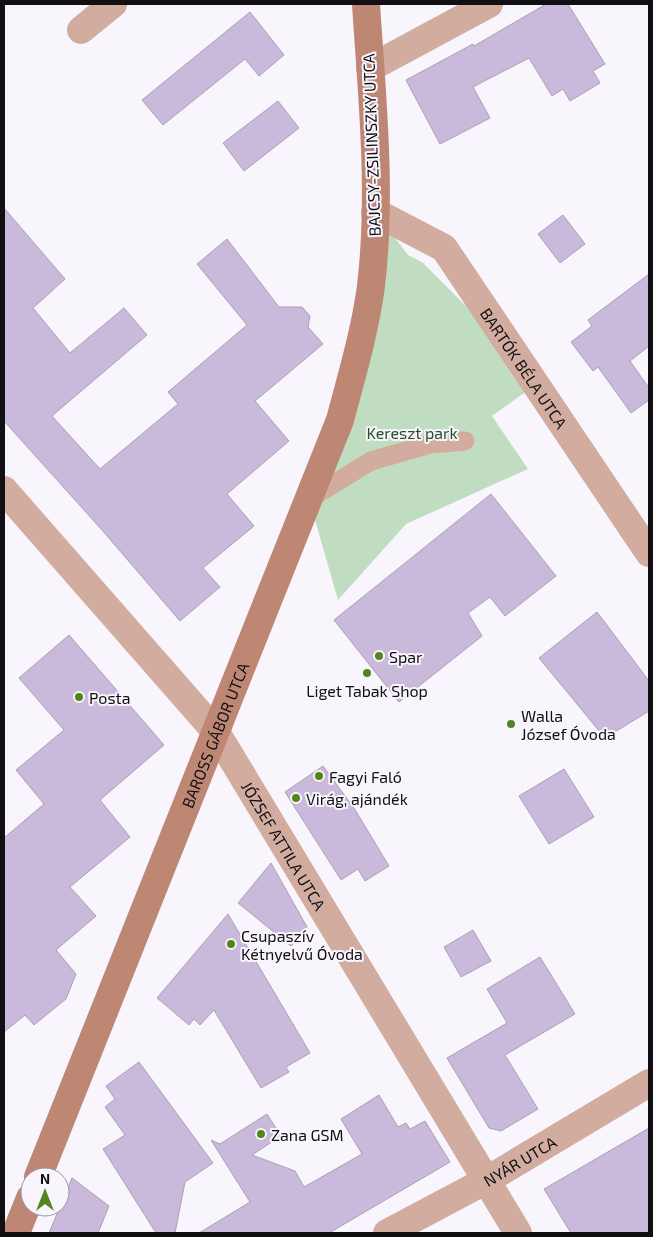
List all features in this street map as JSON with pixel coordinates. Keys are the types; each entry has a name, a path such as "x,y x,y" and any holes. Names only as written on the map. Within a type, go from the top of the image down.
{"main road":[{"name":"BAJCSY-ZSILINSZKY UTCA","path":"366,4 373,106 376,212 371,286"},
{"name":"BAROSS GÁBOR UTCA","path":"42,1167 340,420 363,329 371,286"},
{"path":"16,1233 22,1217"}],"street":[{"path":"80,30 113,4"},
{"path":"370,68 489,4"},
{"name":"BARTÓK BÉLA UTCA","path":"376,212 444,248 649,553"},
{"name":"JÓZSEF ATTILA UTCA","path":"4,490 216,732 270,818 518,1233"},
{"name":"NYÁR UTCA","path":"387,1233 487,1180 649,1083"}],"lane":[{"path":"309,499 371,462 430,444 466,441"}],"green space":[{"name":"Kereszt park","path":"375,212 408,255 422,262 517,357 535,385 492,416 528,469 406,524 338,600 309,499 371,286"}],"building":[{"path":"546,4 568,4 605,64 593,71 600,83 570,101 563,89 552,96 529,58 473,87 490,118 440,144 406,80 473,44 474,46"},
{"path":"250,12 284,55 259,76 245,59 163,125 142,100"},
{"path":"278,101 299,128 244,171 223,143"},
{"path":"4,208 65,279 33,308 70,353 124,308 147,335 52,416 100,469 178,404 168,392 247,325 197,264 227,239 279,307 302,307 310,316 308,327 323,344 255,401 289,441 227,494 254,526 203,568 220,587 180,621 102,530 4,421"},
{"path":"563,215 585,244 560,263 538,234"},
{"path":"649,274 649,346 630,361 649,388 649,400 631,413 598,367 593,371 571,342 592,326 588,320"},
{"path":"491,494 556,576 505,616 490,597 468,613 482,636 399,702 334,620"},
{"path":"597,612 649,681 649,711 605,738 539,658"},
{"path":"69,635 164,745 100,800 130,837 70,887 96,916 56,950 76,974 66,999 34,1025 25,1015 4,1032 4,838 44,804 16,770 64,730 19,678"},
{"path":"323,766 354,808 389,866 365,881 358,869 341,880 285,792"},
{"path":"564,769 594,817 549,844 519,796"},
{"path":"271,863 307,927 291,946 238,903"},
{"path":"228,914 310,1053 286,1067 289,1072 261,1088 214,1010 200,1025 194,1019 189,1025 157,998"},
{"path":"473,930 491,961 461,977 444,947"},
{"path":"540,957 575,1014 505,1055 538,1109 501,1131 489,1128 447,1058 507,1023 487,989"},
{"path":"139,1062 213,1163 185,1182 175,1233 156,1233 103,1149 125,1135 105,1107 115,1099 106,1086"},
{"path":"379,1095 398,1127 406,1123 410,1129 425,1121 450,1162 329,1233 199,1233 250,1202 211,1140 220,1144 267,1114 281,1136 252,1155 295,1171 304,1187 362,1154 341,1119"},
{"path":"649,1128 649,1233 571,1233 544,1189"},
{"path":"72,1178 109,1206 98,1233 49,1233 56,1217 70,1217 70,1183"}],"place":[{"name":"Spar","path":"379,656"},
{"name":"Liget Tabak Shop","path":"367,673"},
{"name":"Posta","path":"79,697"},
{"name":"Walla József Óvoda","path":"511,724"},
{"name":"Fagyi Faló","path":"319,776"},
{"name":"Virág, ajándék","path":"296,798"},
{"name":"Csupaszív Kétnyelvű Óvoda","path":"231,944"},
{"name":"Zana GSM","path":"261,1134"}]}
